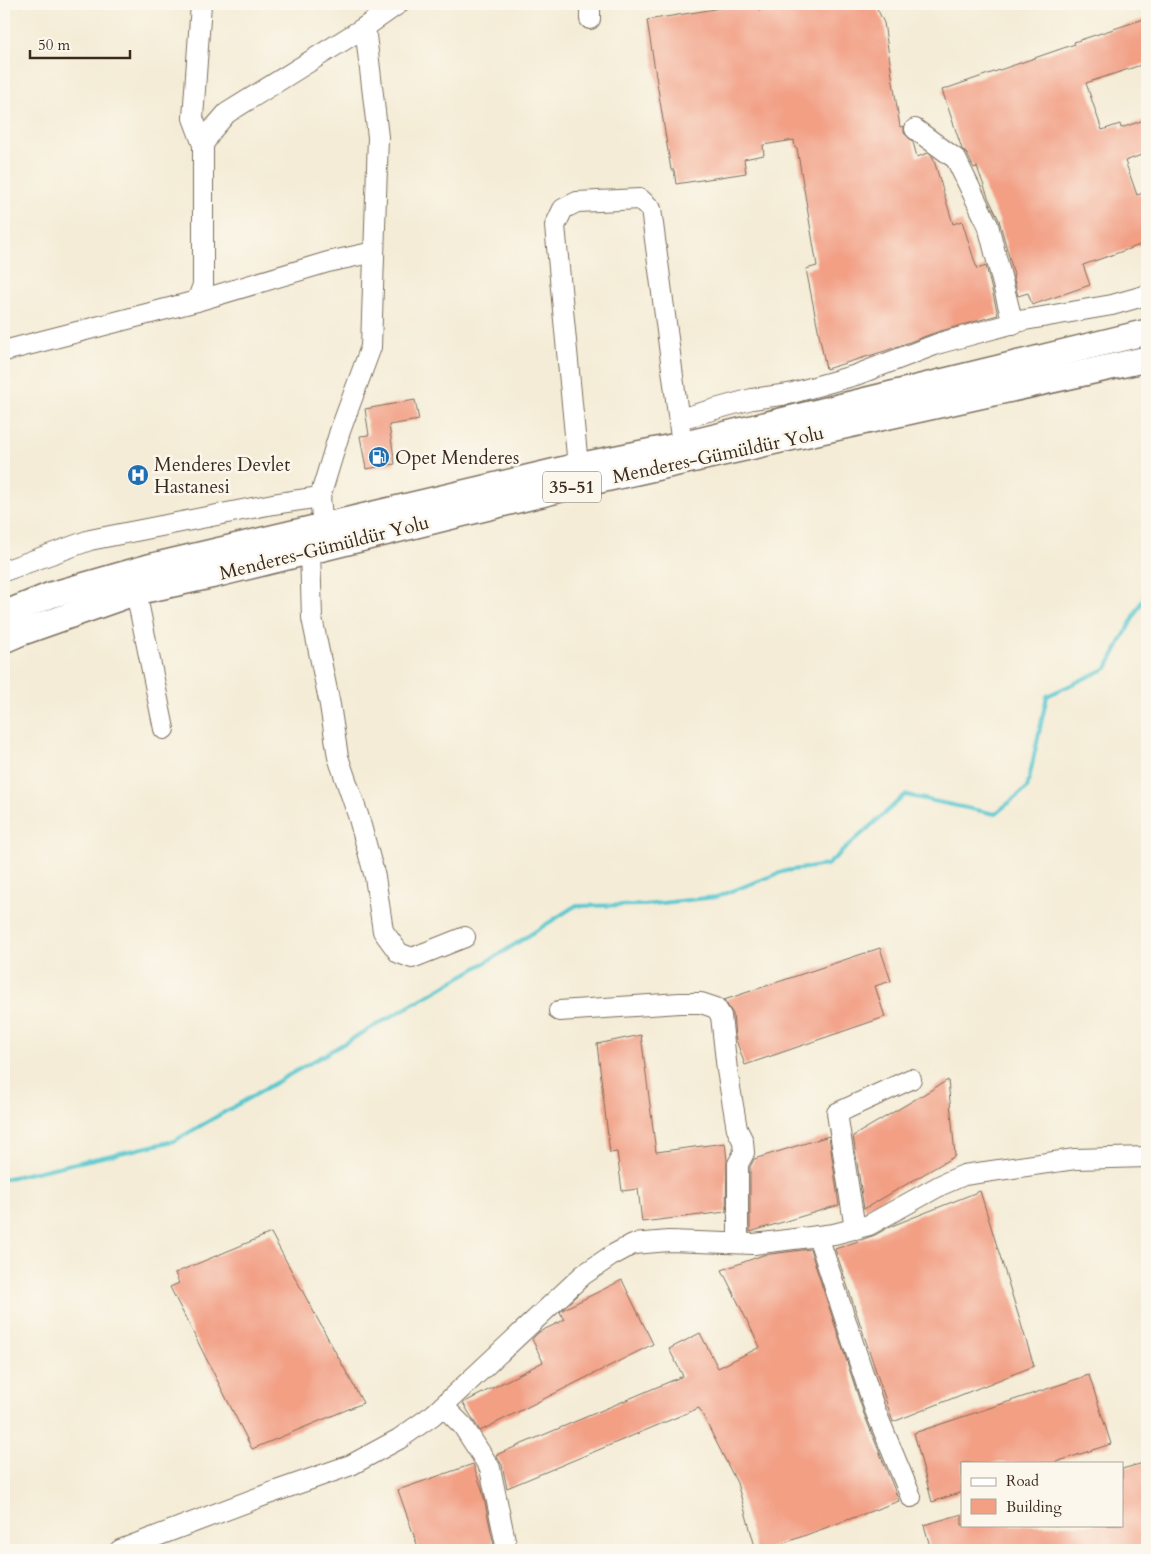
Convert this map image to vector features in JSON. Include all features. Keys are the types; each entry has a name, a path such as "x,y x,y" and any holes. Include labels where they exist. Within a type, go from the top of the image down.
{"main road":[{"name":"Menderes-Gümüldür Yolu","path":"4,614 51,595 149,567 578,466 682,445 1147,332"},
{"name":"Menderes-Gümüldür Yolu","path":"4,640 136,592 214,575 582,484 1147,359"}],"street":[{"path":"198,301 203,285 203,145 192,118 201,4"},
{"path":"203,145 213,129 227,113 365,28 398,4"},
{"path":"323,527 320,497 340,431 371,347 378,136 365,28"},
{"path":"914,129 956,159 988,225 1013,324"},
{"path":"578,466 555,226 563,209 577,202 640,199 651,209 682,445"},
{"path":"4,351 198,301 328,262 374,252"},
{"path":"679,419 752,399 789,394 856,375 940,343 1025,320 1112,305 1147,295"},
{"path":"4,571 90,540 263,506 320,497"},
{"path":"310,550 312,618 330,705 338,757 358,815 375,877 383,931 399,953 412,958 465,936"},
{"path":"136,592 164,728"},
{"path":"559,1011 680,1003 701,1004 716,1008 721,1016 727,1070 737,1129 743,1142 744,1153 738,1164 738,1243"},
{"path":"855,1229 837,1113 911,1079"},
{"path":"120,1550 268,1494 351,1466 399,1440 443,1406 583,1274 633,1244 669,1240 754,1244 834,1234 869,1225 941,1185 964,1175 1075,1159 1147,1157"},
{"path":"818,1236 875,1410 911,1497"},
{"path":"443,1406 463,1426 490,1468 507,1550"}],"building":[{"path":"746,4 758,4 759,10 794,4 875,4 884,23 900,127 904,126 904,133 913,142 917,157 928,153 933,157 953,224 962,221 977,269 986,266 998,315 937,332 885,351 826,369 806,269 817,266 797,148 795,148 794,140 763,145 764,155 744,159 746,173 676,184 674,170 671,170 647,20"},
{"path":"1147,18 1147,63 1086,83 1102,130 1120,124 1121,128 1147,119 1147,153 1125,161 1137,195 1147,192 1147,229 1142,231 1146,243 1083,265 1090,285 1032,305 1028,293 1018,296 999,220 977,167 974,168 967,154 962,149 942,90 1075,44 1074,42"},
{"path":"415,400 419,420 389,425 395,464 366,469 360,436 369,435 365,409"},
{"path":"880,948 891,981 875,986 885,1017 745,1065 735,1037 733,1014 724,1000"},
{"path":"641,1035 656,1152 725,1143 727,1160 726,1212 642,1222 638,1189 622,1191 617,1152 610,1153 597,1044"},
{"path":"948,1080 955,1156 864,1209 853,1136"},
{"path":"829,1136 839,1205 750,1232 750,1167 754,1159"},
{"path":"980,1191 1034,1366 893,1422 835,1249 875,1235 889,1227"},
{"path":"271,1233 363,1403 252,1449 170,1287 179,1283 175,1273"},
{"path":"810,1249 864,1414 899,1501 765,1550 756,1550 737,1483 699,1408 507,1488 502,1465 496,1455 683,1376 669,1349 700,1333 718,1368 760,1347 722,1270 763,1255"},
{"path":"622,1280 653,1344 480,1431 463,1403 543,1362 532,1339 539,1332 564,1320 560,1312 564,1309"},
{"path":"1089,1375 1111,1444 1056,1462 961,1462 961,1492 932,1502 914,1433"},
{"path":"1147,1462 1147,1550 931,1550 924,1525 961,1514 961,1526 1124,1526 1124,1468"},
{"path":"473,1464 482,1489 495,1550 419,1550 398,1490"}],"waterway":[{"path":"4,1179 174,1141 495,957 575,906 644,905 716,897 785,871 827,865 905,795 995,814 1027,788 1047,696 1107,668 1147,591"}],"place":[{"name":"Opet Menderes","path":"379,457"},
{"name":"Menderes Devlet Hastanesi","path":"138,475"}]}
